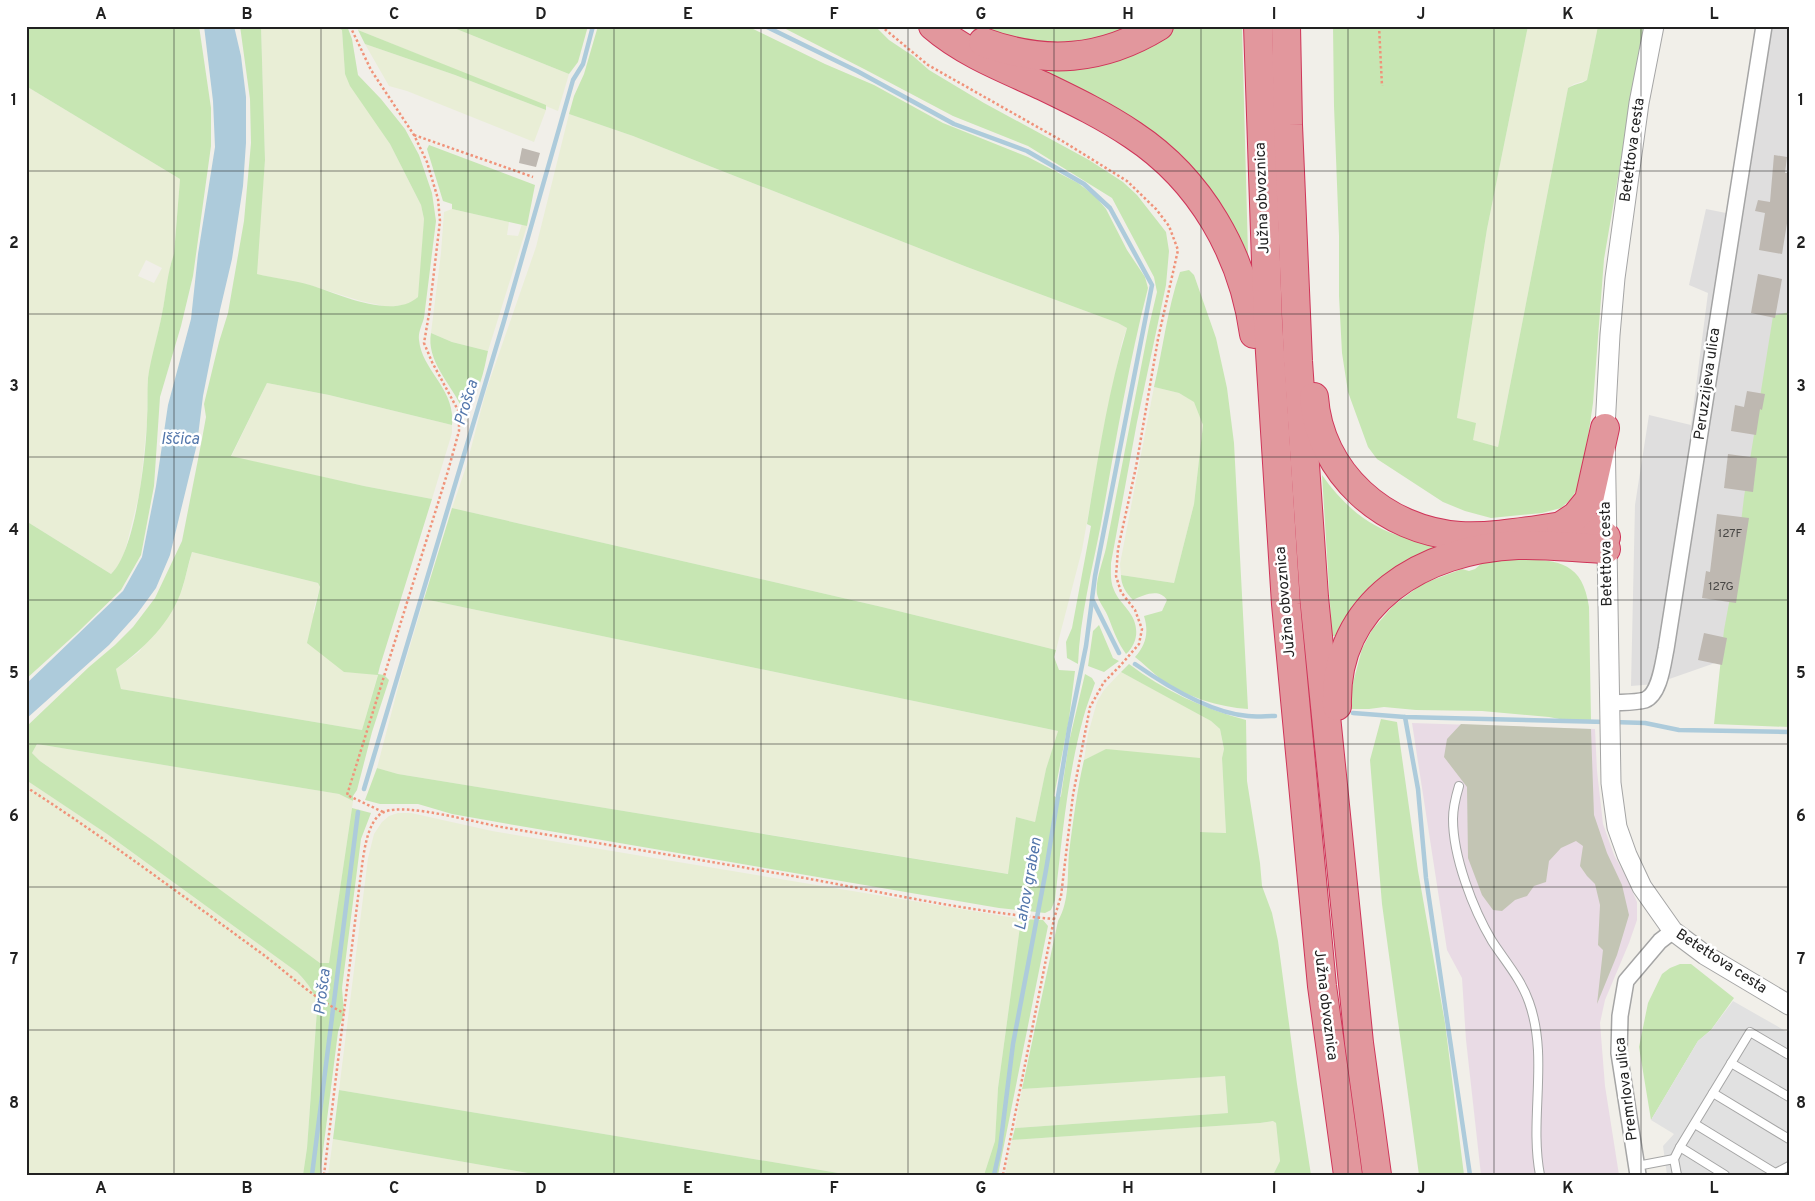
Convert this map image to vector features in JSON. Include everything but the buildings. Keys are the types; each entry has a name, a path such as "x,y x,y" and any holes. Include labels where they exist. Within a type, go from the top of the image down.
{"highway":[{"path":"933,26 942,34 984,58 1111,120 1153,149 1189,184 1215,220 1226,241 1248,297 1255,338 1260,405 1274,442"},
{"path":"953,26 977,40 1007,51 1042,57 1059,57 1090,53 1122,45 1159,26"},
{"name":"Južna obvoznica","path":"1258,26 1274,442 1286,604 1320,976 1348,1175"},
{"name":"Južna obvoznica","path":"1286,26 1294,282 1302,438 1314,597 1359,1044 1377,1175"},
{"path":"1294,282 1310,339 1314,405 1318,421 1335,463 1343,475 1362,495 1383,512 1406,524 1443,533 1460,536 1493,535 1581,524 1590,525 1598,529 1606,543 1518,545 1465,553 1440,560 1409,574 1395,583 1374,603 1353,633 1340,671 1336,698 1363,978 1359,1044"},
{"path":"1561,526 1581,512 1589,500 1605,428"}],"street":[{"name":"Betettova cesta","path":"1654,26 1640,103 1615,278 1610,335 1605,428 1611,783 1618,827 1626,855 1642,887 1673,931 1705,955 1789,1005"},
{"name":"Peruzzijeva ulica","path":"1609,708 1643,700 1652,695 1657,687 1666,649 1764,26"},
{"name":"Premrlova ulica","path":"1637,1170 1619,1053 1620,1016 1626,981 1660,941 1673,931"}],"lane":[{"path":"1459,786 1453,819 1457,850 1464,878 1491,939 1520,981 1529,1001 1535,1022 1538,1047 1536,1156 1540,1175"},
{"path":"1677,1175 1674,1159 1680,1147 1750,1032 1789,1054"},
{"path":"1731,1063 1789,1097"},
{"path":"1713,1093 1789,1139"},
{"path":"1695,1124 1773,1174 1789,1166"},
{"path":"1680,1147 1725,1175"},
{"path":"1637,1170 1674,1159"}],"path":[{"path":"350,26 372,70 414,135 427,162 438,198 440,221 424,343 459,412 459,431 448,471 347,795 383,812"},
{"path":"881,26 928,65 1064,142 1127,181 1156,209 1169,226 1178,250 1158,339 1136,467 1118,549 1116,576 1121,592 1135,610 1142,629 1139,644 1104,682 1090,707 1073,795 1061,896 1054,918 1004,1175"},
{"path":"1378,26 1382,86"},
{"path":"414,135 533,177"},
{"path":"26,787 101,836 328,1004 344,1013"},
{"path":"324,1175 360,881 369,833 375,820 383,812 399,809 419,810 482,824 944,904 1026,916 1054,918"}],"shaded area":[{"path":"261,26 334,26 342,30 345,74 390,144 421,205 424,219 420,281 418,297 410,304 388,307 309,285 256,274 265,160"},
{"path":"356,26 449,26 569,74 558,111 358,30"},
{"path":"1528,26 1598,26 1587,80 1568,88 1498,447 1473,440 1457,418 1487,229"},
{"path":"1757,26 1789,26 1789,637 1655,684 1631,686 1635,505 1649,415 1691,425 1708,293 1689,285 1706,209 1726,213"},
{"path":"365,44 455,75 546,110 534,142 407,91 389,86"},
{"path":"26,86 180,179 174,255 148,378 147,422 140,491 124,555 111,574 26,521","holes":["146,260 162,268 154,283 138,276"]},
{"path":"569,114 633,136 1127,328 1122,342 1104,427 1082,550 1056,650 882,607 452,508 466,467 486,391 536,247"},
{"path":"452,209 509,222 507,235 518,236 522,224 527,226 488,351 452,342 431,333 444,212"},
{"path":"267,383 329,395 452,425 452,433 432,499 231,457"},
{"path":"1154,387 1179,393 1195,402 1203,425 1194,504 1174,583 1121,575 1120,564"},
{"path":"192,552 318,583 320,587 313,612 344,672 378,674 362,730 121,689 116,669 139,652 182,590"},
{"path":"424,599 1058,731 1046,769 1035,822 1016,817 1009,874 398,774 377,768"},
{"path":"1121,672 1185,706 1211,721 1220,729 1224,749 1222,758 1226,833 1200,832 1107,749 1084,760 1088,734 1097,702 1104,690"},
{"path":"1412,723 1595,729 1597,771 1603,824 1614,855 1637,902 1637,920 1605,1000 1600,1023 1605,1086 1619,1175 1481,1175 1466,1040 1462,978 1447,950"},
{"path":"1461,724 1591,729 1594,815 1607,853 1622,885 1629,915 1617,955 1597,1004 1603,950 1598,945 1600,905 1595,884 1580,866 1583,846 1576,841 1561,848 1549,861 1546,882 1534,886 1527,896 1515,900 1502,911 1493,910 1482,895 1468,858 1467,787 1444,757 1447,739"},
{"path":"37,744 339,794 353,801 329,964 320,963 40,761 32,753"},
{"path":"26,780 107,834 297,972 308,984 316,997 317,1010 307,1148 303,1175 26,1175"},
{"path":"398,813 411,813 492,831 1021,919 998,1088 995,1141 984,1175 850,1175 339,1090 368,858 374,834 382,822 389,816"},
{"path":"1733,1001 1789,1033 1789,1173 1786,1175 1667,1175 1663,1146 1674,1134 1651,1120 1698,1041 1711,1030"},
{"path":"1225,1076 1228,1113 1015,1128 1022,1089"},
{"path":"1274,1121 1276,1123 1280,1161 1273,1175 1005,1175 1012,1140"},
{"path":"333,1139 539,1175 328,1175"}],"green space":[{"path":"26,26 199,26 211,108 211,146 193,276 181,326 160,397 154,486 141,555 121,590 26,679 26,521 111,574 120,562 127,545 142,478 148,378 174,254 180,179 26,86"},
{"path":"240,26 261,26 265,160 257,274 304,283 350,299 380,306 394,306 407,303 418,297 424,219 421,205 390,144 350,86 345,74 342,30 334,26 347,26 352,39 358,75 381,99 405,129 419,155 432,193 436,221 424,318 419,340 421,351 449,401 452,412 452,425 329,395 267,383 231,456 364,486 432,499 380,666 378,674 384,675 389,680 372,732 357,790 353,796 353,801 339,794 37,744 32,753 40,761 155,842 320,963 329,963 352,808 371,813 361,839 342,988 344,1013 338,1032 320,1175 303,1175 307,1148 317,1010 315,998 309,985 297,972 107,834 26,780 26,727 133,627 155,598 182,541 206,417 204,404 228,313 244,221 251,143 250,99","holes":["192,552 318,583 320,587 307,643 344,672 378,675 362,730 121,689 116,669 137,652 164,624 182,589"]},
{"path":"449,26 588,26 578,62 569,74"},
{"path":"598,26 747,26 825,64 874,85 943,123 1028,157 1078,183 1095,196 1106,209 1127,250 1145,277 1148,288 1128,376 1087,594 1078,664 1067,658 1066,642 1072,628 1091,526 1087,524 1104,425 1114,376 1127,328 633,136 569,114 574,96 584,74"},
{"path":"780,26 875,26 889,40 913,56 929,70 984,103 1089,160 1123,182 1137,195 1166,232 1169,251 1166,285 1137,422 1111,563 1111,580 1114,590 1131,614 1136,626 1136,638 1131,649 1126,654 1118,642 1098,597 1097,583 1106,548 1157,292 1154,277 1112,198 1028,146 953,116"},
{"path":"966,26 1036,26 1046,29 1055,26 1146,26 1104,44 1002,43"},
{"path":"1168,26 1242,26 1248,254 1246,258 1213,205 1013,62"},
{"path":"1333,26 1528,26 1487,229 1457,418 1476,423 1473,440 1498,447 1568,88 1587,80 1598,26 1644,26 1604,259 1593,403 1584,465 1578,488 1570,500 1561,508 1542,513 1491,518 1465,511 1443,502 1377,459 1368,447 1348,392 1342,353"},
{"path":"358,30 546,105 546,110 455,75 365,44"},
{"path":"429,145 535,185 527,226 452,209 452,204 443,201 427,149"},
{"path":"1189,270 1194,275 1216,338 1227,388 1234,443 1248,709 1214,703 1181,691 1162,680 1135,657 1142,648 1146,638 1144,616 1162,611 1167,600 1164,596 1156,593 1133,600 1124,589 1121,579 1121,575 1174,583 1194,504 1203,425 1194,402 1179,393 1154,387 1168,315 1180,272"},
{"path":"1789,312 1789,727 1714,724 1724,630 1736,565 1744,497 1773,316"},
{"path":"431,333 452,342 488,351 477,390 473,397 461,406 435,362 430,343"},
{"path":"1322,475 1338,496 1357,514 1379,528 1409,538 1446,544 1394,570 1371,586 1351,608 1338,636 1332,636"},
{"path":"452,508 882,607 1056,650 1054,657 1059,670 1075,671 1069,719 1054,796 1059,799 1069,742 1085,674 1092,678 1095,683 1077,741 1066,809 1055,900 1051,910 1045,913 999,908 452,814 418,804 380,804 365,800 377,768 398,774 1008,874 1016,817 1035,822 1046,769 1058,731 424,599"},
{"path":"1507,558 1550,561 1562,564 1571,569 1579,578 1585,590 1589,607 1591,720 1570,721 1549,717 1482,711 1416,710 1384,707 1346,709 1362,649 1372,630 1393,606 1422,584 1462,569 1469,571 1482,563"},
{"path":"1099,625 1113,658 1119,661 1104,672 1088,666 1093,631"},
{"path":"1129,664 1184,698 1230,716 1246,720 1247,781 1262,886 1272,913 1278,941 1311,1175 1273,1175 1280,1161 1276,1123 1273,1121 1012,1140 1015,1128 1228,1113 1225,1076 1022,1089 1058,921 1066,896 1069,853 1084,760 1106,749 1200,758 1200,832 1226,833 1222,758 1224,749 1220,729 1211,721 1121,672"},
{"path":"1381,719 1397,722 1418,871 1445,1023 1464,1175 1419,1175 1382,904 1372,785 1370,760"},
{"path":"1021,919 1043,920 1048,926 998,1175 984,1175 995,1141 998,1088"},
{"path":"1680,964 1691,964 1734,998 1711,1030 1698,1041 1651,1120 1639,1047 1648,1003 1662,974"},
{"path":"339,1090 850,1175 539,1175 333,1139"}],"water":[{"name":"Iščica","path":"204,26 234,26 241,56 246,97 246,143 243,186 232,259 203,396 197,444 170,555 156,588 137,614 109,645 26,719 26,684 123,591 142,557 156,486 168,405 191,319 198,254 215,147 213,101"}],"waterway":[{"name":"Prošca","path":"364,789 504,321 573,80 583,64 593,26"},
{"path":"765,26 857,71 954,124 1027,151 1084,184 1110,208 1152,285 1092,599 1119,653"},
{"name":"Lahov graben","path":"994,1175 1000,1148 1013,1044 1046,870 1069,729 1086,646 1092,600"},
{"path":"1135,664 1188,697 1219,710 1248,716 1275,716"},
{"path":"1353,713 1405,717 1606,722"},
{"path":"1405,717 1418,789 1426,878 1470,1175"},
{"path":"1613,722 1645,723 1679,730 1789,732"},
{"name":"Prošca","path":"312,1175 358,812"}]}
